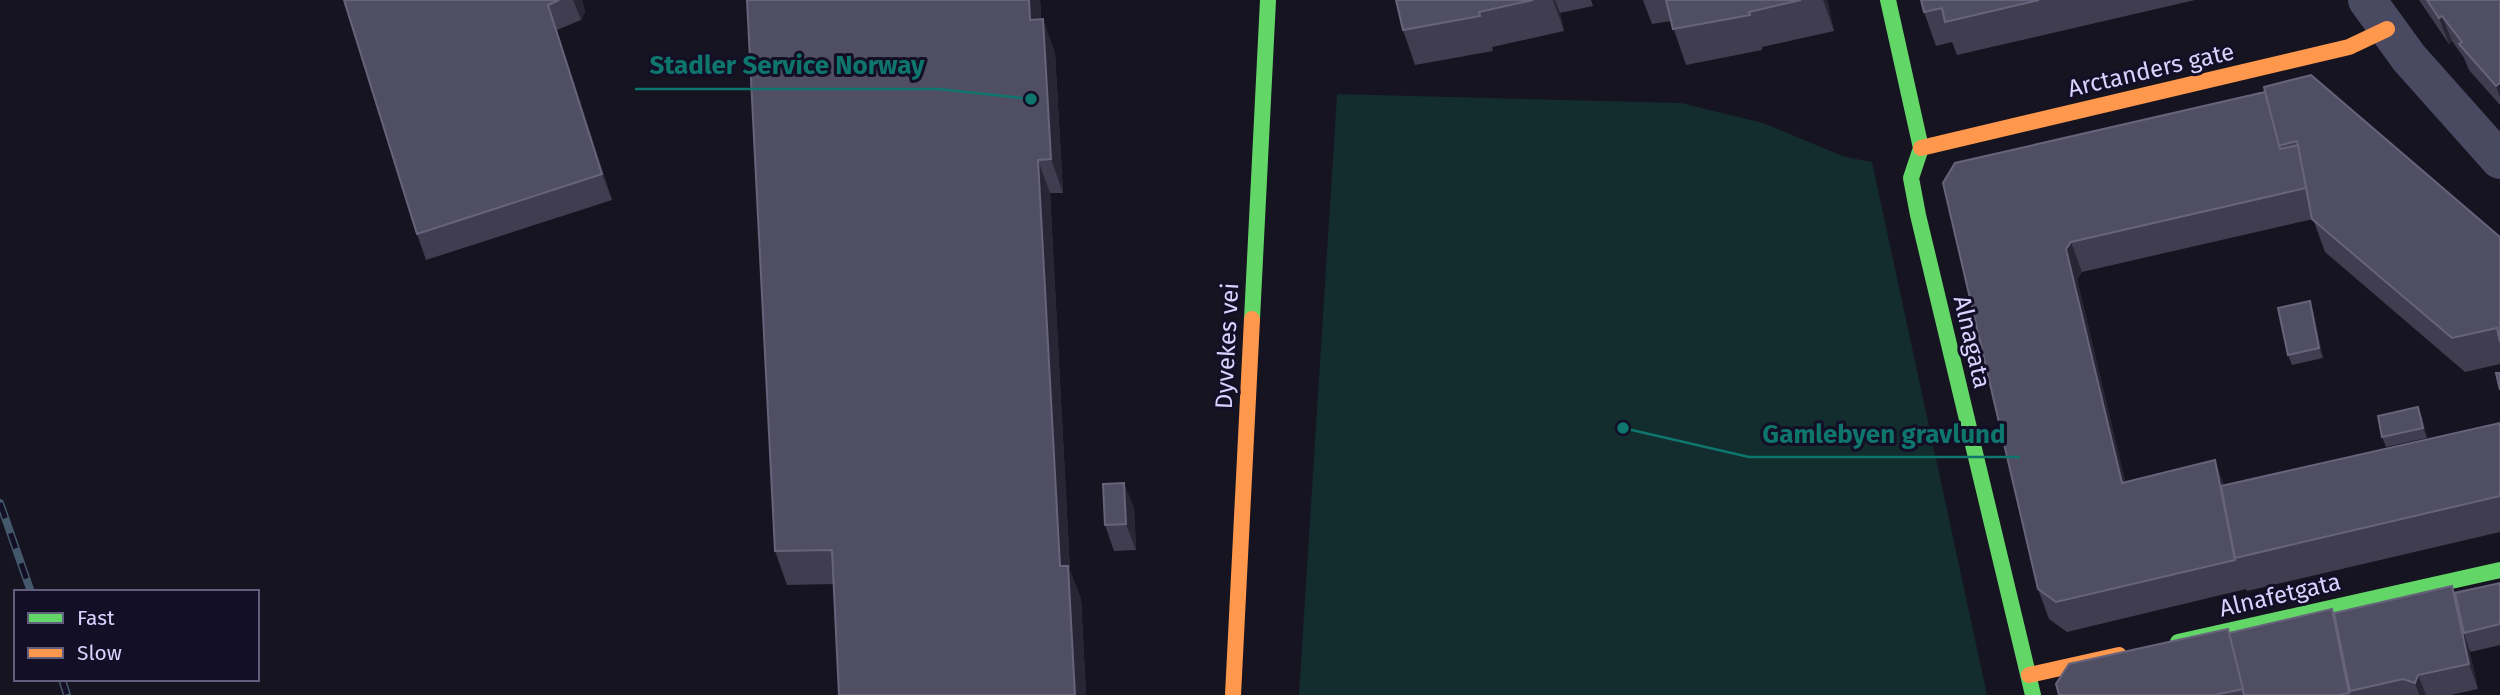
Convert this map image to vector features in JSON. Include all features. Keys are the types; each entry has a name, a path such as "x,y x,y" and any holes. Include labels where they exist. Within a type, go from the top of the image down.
{"street":[{"name":"Dyvekes vei","path":"1233,695 1268,0"},
{"path":"1888,0 1922,148"},
{"path":"2377,14 2409,58 2500,160"},
{"name":"Arctanders gate","path":"1922,148 2349,47 2377,14"},
{"name":"Alnagata","path":"1922,148 1911,178 1918,215 2033,695"},
{"name":"Alnafetgata","path":"2163,645 2500,570"},
{"path":"2029,675 2136,651"}],"green space":[{"path":"1337,94 1681,103 1763,123 1845,157 1872,162 1987,695 1299,695"}],"building":[{"path":"344,0 559,0 548,5 602,174 417,234"},
{"path":"747,0 1029,0 1030,20 1043,19 1051,159 1038,160 1060,566 1068,566 1075,695 839,695 832,550 775,551"},
{"path":"1396,0 1533,0 1479,12 1480,16 1403,30"},
{"path":"1666,0 1801,0 1749,12 1750,15 1673,29"},
{"path":"1921,0 2039,0 1945,22 1942,8 1924,12"},
{"path":"2427,0 2500,0 2500,83 2496,86 2459,44 2462,42 2442,16 2439,18"},
{"path":"2311,75 2500,237 2500,342 2497,328 2452,338 2312,219 2297,141 2278,146 2264,87"},
{"path":"2265,92 2280,149 2298,145 2306,188 2071,242 2066,249 2122,483 2215,460 2235,560 2056,602 2038,589 1943,183 1955,163"},
{"path":"2310,301 2319,348 2288,355 2278,308"},
{"path":"2496,373 2500,373 2500,390"},
{"path":"2418,407 2423,428 2382,437 2378,416"},
{"path":"2500,423 2500,496 2235,558 2221,486"},
{"path":"1124,483 1126,524 1105,525 1103,484"},
{"path":"2500,583 2500,624 2464,633 2455,593"},
{"path":"2452,586 2469,664 2418,675 2415,683 2403,679 2350,691 2334,613"},
{"path":"2332,609 2349,693 2244,695 2229,633"},
{"path":"2228,629 2243,689 2214,695 2059,695 2056,684 2069,664"}],"railway":[{"path":"0,503 30,590"},
{"path":"63,681 67,695"}],"traffic: fast":[{"path":"1252,319 1268,0"},
{"path":"1888,0 1921,148 1911,178 1918,215 2033,695"},
{"path":"2178,642 2500,570"}],"traffic: slow":[{"path":"1921,148 2349,47 2387,29"},
{"path":"1233,695 1252,319"},
{"path":"2029,675 2119,655"}],"place":[{"name":"Stadler Service Norway","path":"1031,99"},
{"name":"Gamlebyen gravlund","path":"1623,428"}]}
